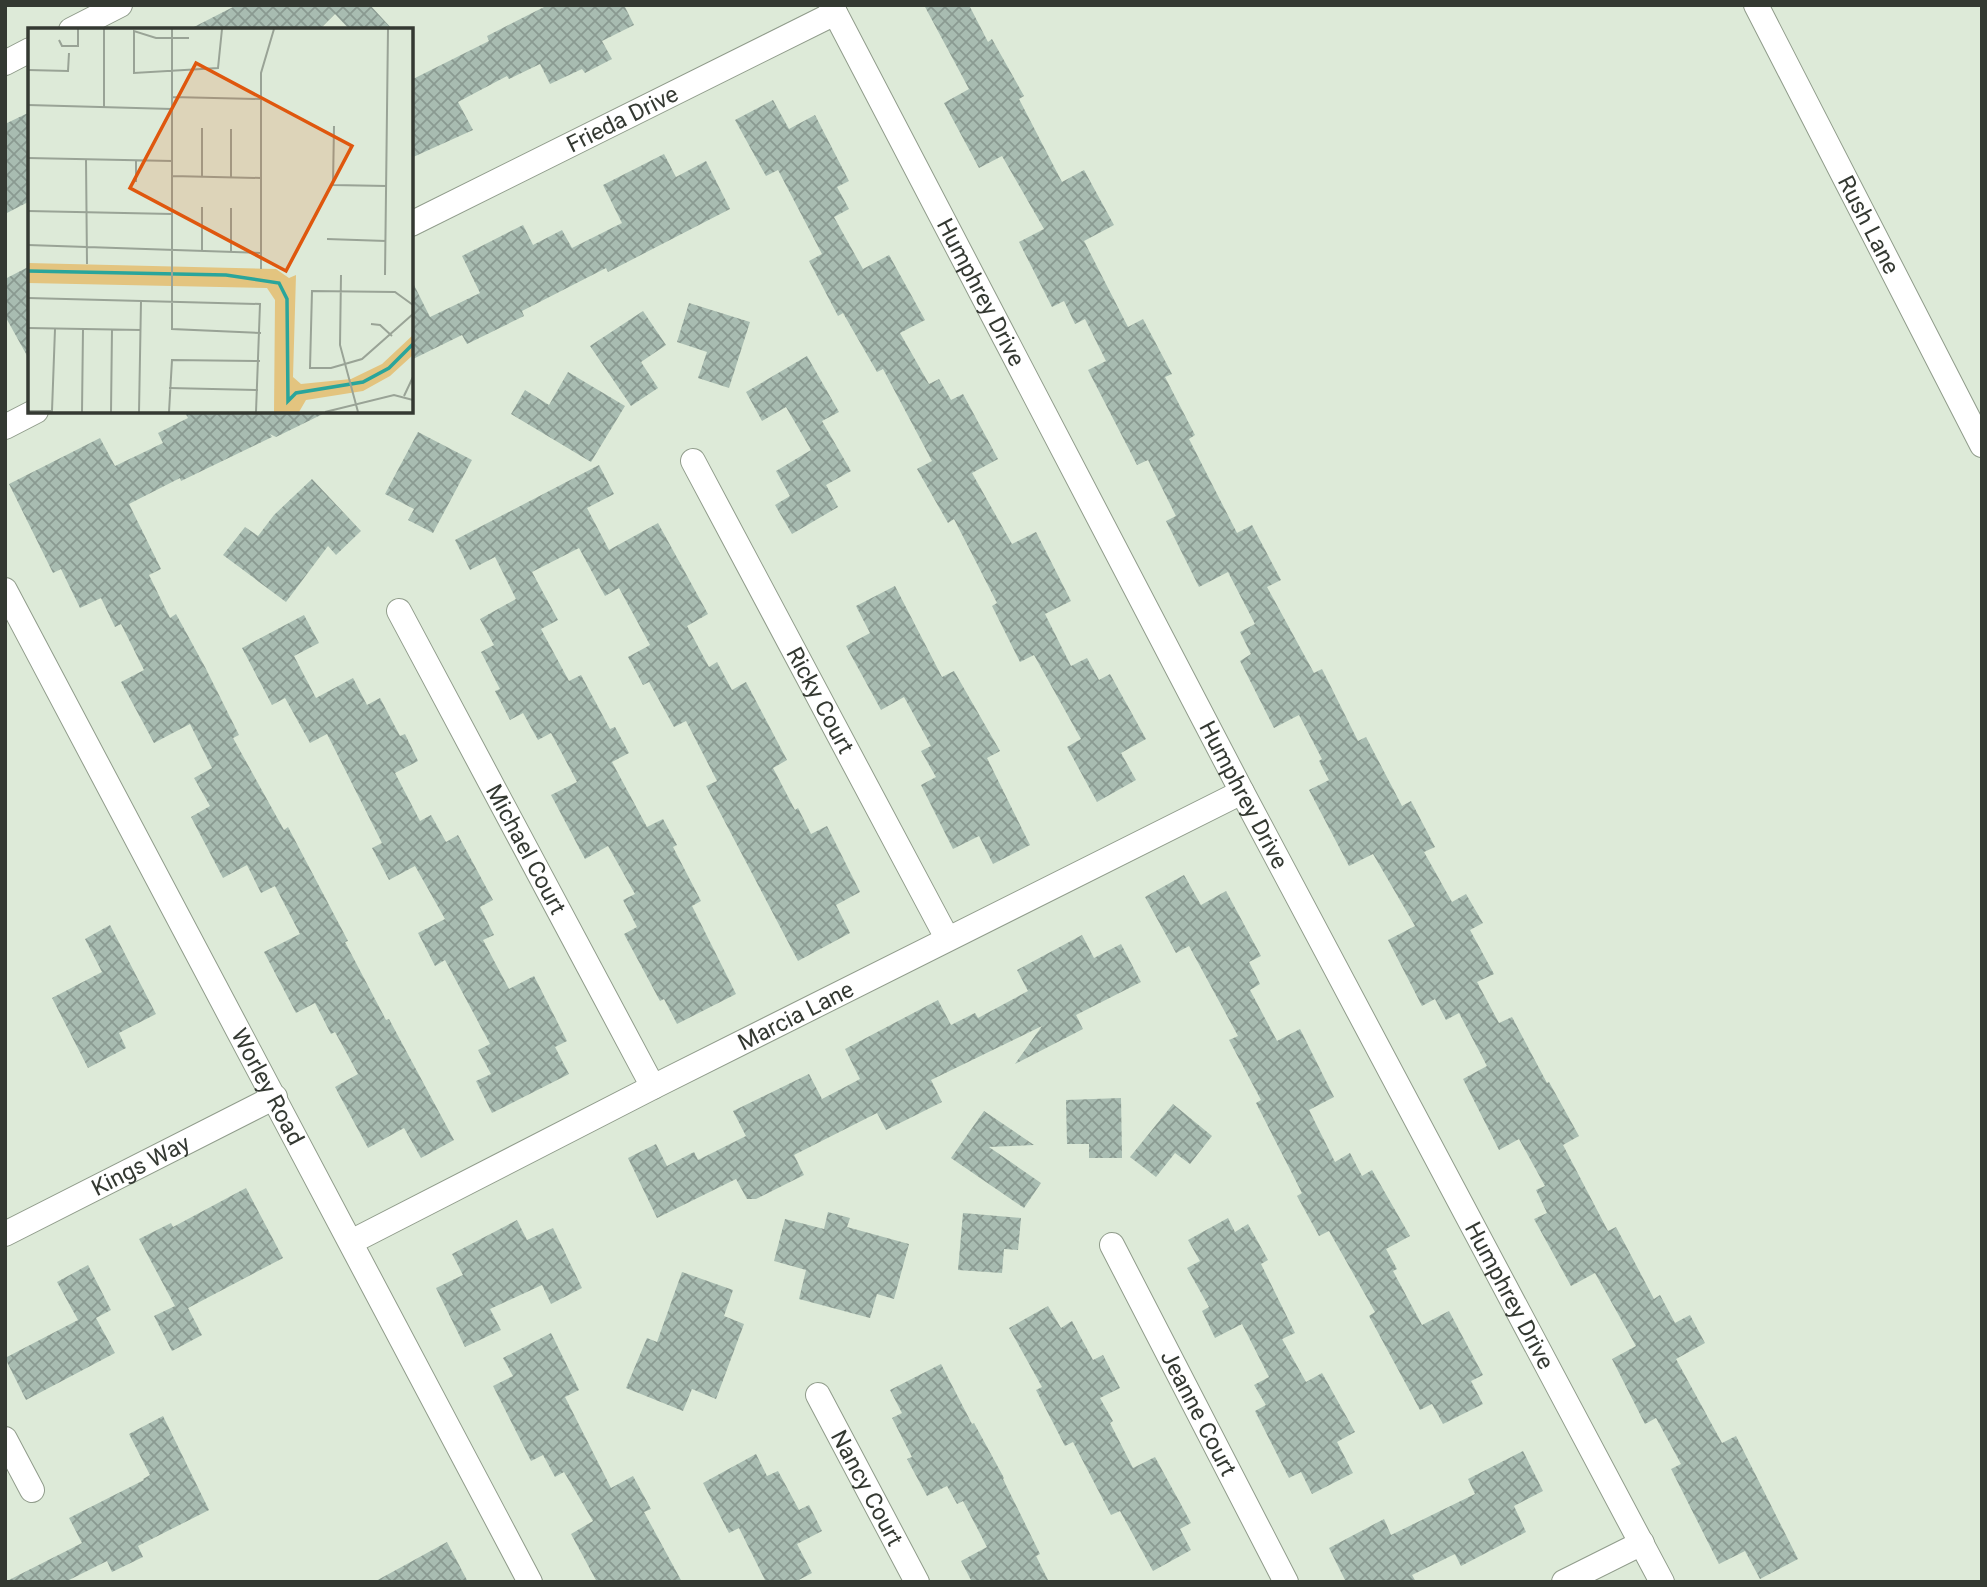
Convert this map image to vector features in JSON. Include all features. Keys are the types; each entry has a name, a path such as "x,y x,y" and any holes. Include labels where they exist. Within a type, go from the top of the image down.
{"street":[{"path":"75,28 120,5"},
{"name":"Rush Lane","path":"1756,5 1982,445"},
{"name":"Frieda Drive","path":"413,224 833,9"},
{"name":"Humphrey Drive","path":"833,9 1242,792 1662,1582"},
{"path":"5,63 28,51"},
{"path":"5,427 32,413"},
{"name":"Ricky Court","path":"693,461 947,938"},
{"name":"Worley Road","path":"5,590 530,1582"},
{"name":"Michael Court","path":"399,611 653,1087"},
{"name":"Marcia Lane","path":"351,1242 947,938 1242,792"},
{"name":"Kings Way","path":"5,1234 275,1097"},
{"name":"Jeanne Court","path":"1112,1245 1286,1582"},
{"name":"Nancy Court","path":"818,1395 917,1582"},
{"path":"5,1439 32,1490"},
{"path":"1564,1582 1642,1543"}],"building":[{"path":"237,5 370,5 391,28 348,28 335,14 321,28 192,28"},
{"path":"548,5 624,5 634,25 602,41 612,59 585,73 582,69 550,84 540,64 509,79 507,76 458,102 473,130 413,157 413,79 489,41 487,36"},
{"path":"924,5 969,5 988,42 992,39 1024,96 1019,99 1062,182 1084,170 1114,225 1084,241 1128,327 1143,319 1172,374 1165,377 1195,435 1189,439 1237,533 1252,525 1281,580 1267,587 1314,673 1322,669 1358,741 1366,737 1402,806 1411,801 1435,847 1424,852 1452,902 1466,894 1483,923 1470,930 1494,974 1477,982 1499,1023 1512,1017 1579,1136 1563,1145 1608,1231 1616,1227 1654,1299 1660,1295 1675,1323 1690,1315 1705,1343 1676,1359 1722,1443 1736,1436 1798,1559 1760,1579 1745,1551 1719,1564 1671,1469 1681,1464 1656,1418 1645,1424 1612,1359 1636,1346 1595,1273 1571,1286 1534,1219 1547,1213 1536,1190 1545,1186 1519,1139 1499,1150 1463,1079 1487,1066 1459,1013 1446,1020 1435,999 1422,1006 1388,940 1415,926 1373,854 1349,866 1309,790 1329,780 1319,761 1322,759 1299,715 1274,728 1240,661 1251,654 1240,632 1255,624 1228,572 1199,587 1166,521 1176,516 1148,460 1137,465 1088,370 1106,361 1085,319 1075,324 1064,301 1052,307 1019,242 1044,229 1002,156 979,168 944,103 969,89"},
{"path":"773,100 789,129 815,115 849,181 837,187 849,209 834,217 863,269 889,255 925,320 900,333 929,384 939,379 951,400 963,394 998,459 972,473 1012,544 1036,532 1071,601 1045,614 1071,666 1087,658 1099,680 1110,674 1146,739 1121,753 1136,780 1097,802 1067,747 1081,739 1034,655 1020,662 992,606 997,603 954,519 948,523 917,469 932,461 883,369 877,372 843,313 838,316 809,261 822,254 778,170 766,176 735,120"},
{"path":"28,113 28,202 5,214 5,124"},
{"path":"664,154 676,177 706,161 730,209 608,272 606,268 522,311 524,316 467,344 462,335 413,359 413,283 430,317 480,293 462,256 523,225 533,245 562,230 572,248 622,223 603,185"},
{"path":"28,267 28,357 5,316 5,279"},
{"path":"689,303 750,322 729,388 698,378 707,352 677,342"},
{"path":"643,311 666,345 641,362 658,388 631,406 590,346"},
{"path":"807,356 839,412 822,421 851,471 826,485 838,507 792,534 775,505 790,496 776,471 811,450 786,407 762,421 746,392"},
{"path":"568,372 625,406 591,462 511,414 525,390 549,405"},
{"path":"185,413 325,413 276,437 270,434 272,437 129,504 161,569 149,575 170,618 176,614 205,667 239,735 233,738 284,830 288,827 386,1020 389,1019 454,1140 421,1158 404,1128 368,1148 335,1087 358,1074 335,1032 331,1034 315,1003 296,1013 264,952 300,934 275,886 261,893 247,865 223,878 191,817 210,806 194,778 212,768 190,724 154,743 121,682 144,670 121,624 115,627 101,598 80,608 61,569 53,573 9,484 100,438 115,466 163,443 158,433 188,418"},
{"path":"418,432 472,460 433,533 408,520 414,509 385,494"},
{"path":"599,465 614,494 587,508 609,550 658,523 708,614 687,626 709,667 717,662 732,690 746,682 787,760 773,768 795,810 798,808 811,834 827,826 860,892 836,905 850,933 798,961 706,786 717,781 686,721 674,727 649,682 643,685 628,657 650,645 619,588 605,596 579,548 532,572 558,620 541,629 569,681 581,675 610,729 615,727 629,753 612,762 647,827 663,819 677,845 673,847 701,901 692,906 736,994 677,1024 664,999 660,1001 624,934 637,927 623,900 635,894 608,846 585,859 551,795 577,782 551,733 538,740 523,713 510,720 495,691 500,689 481,652 494,645 480,619 516,599 495,557 470,570 455,540"},
{"path":"312,479 361,531 336,555 328,546 286,602 223,555 245,527 258,536 274,515"},
{"path":"895,586 942,677 954,671 1000,751 987,758 1030,845 993,864 979,836 953,849 921,785 936,777 921,751 931,746 904,697 881,710 846,646 870,633 856,606"},
{"path":"304,615 319,643 294,656 316,698 353,678 367,705 380,698 400,736 405,734 418,761 395,773 420,821 431,815 446,842 458,835 493,900 480,907 494,935 483,940 509,989 534,976 567,1041 555,1047 569,1074 492,1113 476,1081 491,1074 478,1050 490,1044 445,960 435,966 418,933 445,919 415,866 389,880 372,848 382,843 327,734 310,743 285,698 272,705 242,648"},
{"path":"1184,875 1201,905 1226,891 1261,956 1249,962 1260,984 1250,990 1277,1041 1300,1029 1334,1097 1309,1110 1335,1162 1350,1153 1362,1176 1372,1170 1410,1236 1386,1249 1397,1269 1393,1271 1422,1325 1449,1311 1483,1375 1471,1381 1483,1404 1443,1424 1432,1404 1420,1410 1369,1316 1375,1312 1329,1231 1319,1236 1297,1196 1302,1193 1256,1103 1261,1100 1229,1040 1238,1036 1189,946 1176,953 1145,897"},
{"path":"110,925 156,1014 119,1033 126,1048 88,1068 52,998 102,972 85,939"},
{"path":"1082,935 1094,958 1121,944 1141,982 1076,1015 1083,1029 1015,1064 1042,1026 931,1080 942,1102 886,1130 877,1113 794,1155 804,1175 756,1199 747,1199 736,1179 657,1218 628,1158 656,1144 667,1166 694,1152 698,1160 746,1136 733,1111 809,1074 822,1099 860,1079 845,1049 938,1000 951,1025 975,1013 978,1018 1028,991 1017,970"},
{"path":"1121,1098 1122,1158 1089,1158 1089,1144 1067,1144 1066,1100"},
{"path":"1173,1104 1212,1136 1190,1164 1175,1153 1156,1177 1130,1157"},
{"path":"984,1111 1034,1145 989,1147 1041,1183 1024,1208 951,1158"},
{"path":"246,1188 283,1258 188,1308 202,1335 172,1351 154,1316 175,1306 139,1239 171,1223 173,1227"},
{"path":"828,1212 850,1218 847,1227 909,1244 894,1299 877,1294 870,1318 799,1299 806,1270 774,1261 785,1219 824,1229"},
{"path":"963,1213 1021,1218 1018,1250 1004,1249 1002,1273 958,1270"},
{"path":"1228,1218 1235,1232 1248,1224 1268,1260 1261,1264 1295,1333 1282,1339 1306,1382 1322,1373 1355,1432 1337,1442 1353,1473 1312,1494 1301,1472 1289,1478 1255,1411 1266,1405 1254,1385 1269,1377 1242,1324 1215,1338 1202,1311 1209,1307 1187,1268 1200,1261 1188,1240"},
{"path":"517,1220 527,1240 553,1228 582,1288 551,1304 542,1285 490,1309 501,1330 465,1347 436,1288 463,1275 452,1254"},
{"path":"88,1265 111,1310 96,1318 115,1353 26,1400 5,1358 78,1320 57,1282"},
{"path":"682,1272 733,1290 724,1316 744,1324 716,1399 692,1389 683,1411 626,1388 647,1338 657,1342"},
{"path":"1048,1306 1061,1328 1072,1321 1093,1360 1103,1355 1120,1388 1100,1398 1133,1468 1155,1457 1191,1523 1180,1529 1191,1550 1153,1571 1120,1511 1111,1515 1073,1442 1065,1446 1036,1390 1042,1387 1009,1328"},
{"path":"551,1333 579,1390 565,1397 611,1488 633,1476 651,1509 644,1512 682,1582 597,1582 571,1534 593,1521 564,1472 555,1477 543,1455 531,1461 493,1386 513,1376 503,1358"},
{"path":"941,1364 1004,1478 1040,1554 1036,1556 1049,1582 972,1582 961,1561 987,1547 963,1501 957,1504 947,1486 927,1496 907,1459 912,1457 892,1418 902,1413 890,1390"},
{"path":"163,1416 209,1510 138,1546 143,1557 112,1572 107,1561 65,1582 5,1582 82,1543 69,1518 150,1475 129,1434"},
{"path":"1523,1451 1543,1491 1514,1506 1526,1532 1461,1566 1455,1554 1412,1575 1416,1582 1346,1582 1329,1548 1384,1519 1391,1535 1475,1494 1468,1479"},
{"path":"756,1454 767,1476 778,1471 799,1510 809,1505 822,1531 797,1544 812,1573 795,1582 766,1582 739,1528 729,1533 703,1483"},
{"path":"447,1542 468,1582 374,1582"}]}
